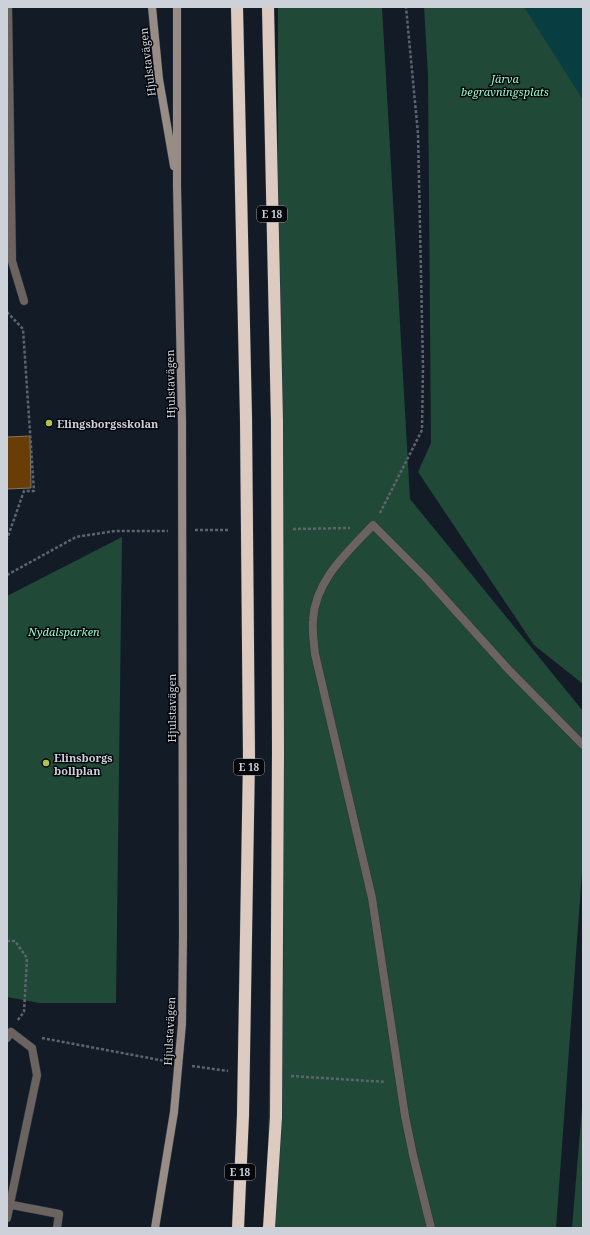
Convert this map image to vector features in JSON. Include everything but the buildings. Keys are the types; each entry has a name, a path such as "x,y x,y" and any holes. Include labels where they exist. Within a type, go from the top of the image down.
{"highway":[{"name":"E 18","path":"237,7 246,418 250,758 243,1115 238,1228"},
{"name":"E 18","path":"268,7 277,421 278,768 276,1117 269,1228"}],"main road":[{"name":"Hjulstavägen","path":"152,7 158,79 177,186"},
{"name":"Hjulstavägen","path":"155,1228 174,1112 182,1024 182,422 177,186 177,7"}],"street":[{"path":"8,7 12,260 24,301"},
{"path":"431,1228 413,1155 400,1084 372,898 315,654 313,619 319,591 340,561 373,525 426,577 509,670 583,745"},
{"path":"7,1218 8,1204 37,1075 32,1048 9,1035"},
{"path":"8,1204 59,1214 57,1228"}],"path":[{"path":"373,525 422,430 423,367 418,134 406,7"},
{"path":"7,312 23,330 34,491 24,491 7,539"},
{"path":"7,575 76,537 114,531"},
{"path":"7,941 15,942 27,958 24,1012 9,1035"},
{"path":"41,1038 172,1062"},
{"path":"187,1065 234,1071"},
{"path":"289,1076 400,1084"}],"green space":[{"path":"278,7 382,7 410,499 583,711 583,858 556,1228 267,1228 277,534"},
{"name":"Järva begravningsplats","path":"424,7 583,7 583,684 534,645 418,472 431,443 428,75"},
{"name":"Nydalsparken","path":"122,537 116,1003 39,1003 7,997 7,596"},
{"path":"583,1096 583,1228 572,1228"}],"shaded area":[{"path":"524,7 583,7 583,100"}],"place":[{"name":"Elingsborgsskolan","path":"49,423"},
{"name":"Elinsborgs bollplan","path":"46,763"}]}
